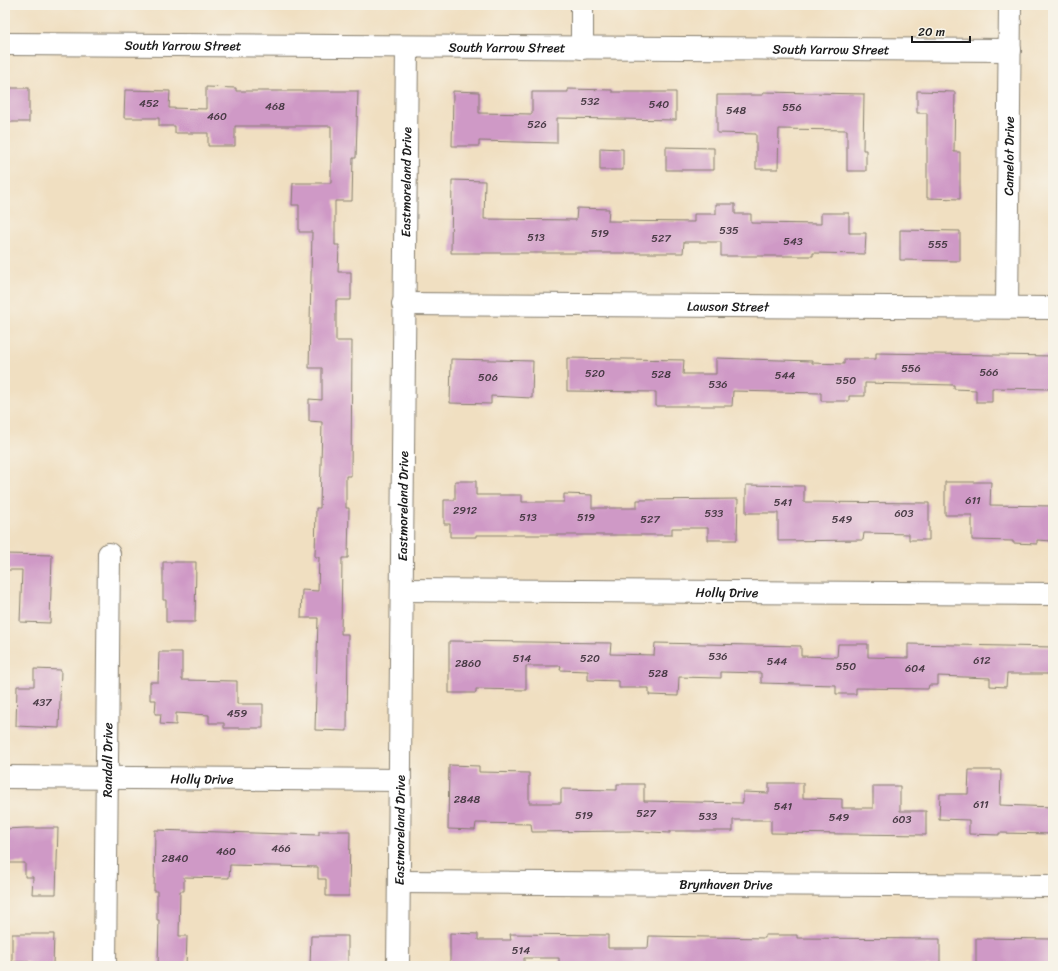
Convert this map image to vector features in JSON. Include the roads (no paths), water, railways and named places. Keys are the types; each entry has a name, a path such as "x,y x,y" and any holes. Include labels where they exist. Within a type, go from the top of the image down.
{"street":[{"path":"582,5 582,48"},
{"name":"Camelot Drive","path":"1007,307 1010,5"},
{"name":"South Yarrow Street","path":"5,44 1010,50"},
{"name":"Eastmoreland Drive","path":"398,966 403,304 407,47"},
{"name":"Lawson Street","path":"403,304 1053,308"},
{"name":"Randall Drive","path":"105,966 108,554"},
{"name":"Holly Drive","path":"402,590 1053,594"},
{"name":"Holly Drive","path":"5,777 400,780"},
{"name":"Brynhaven Drive","path":"399,882 1053,886"}]}
